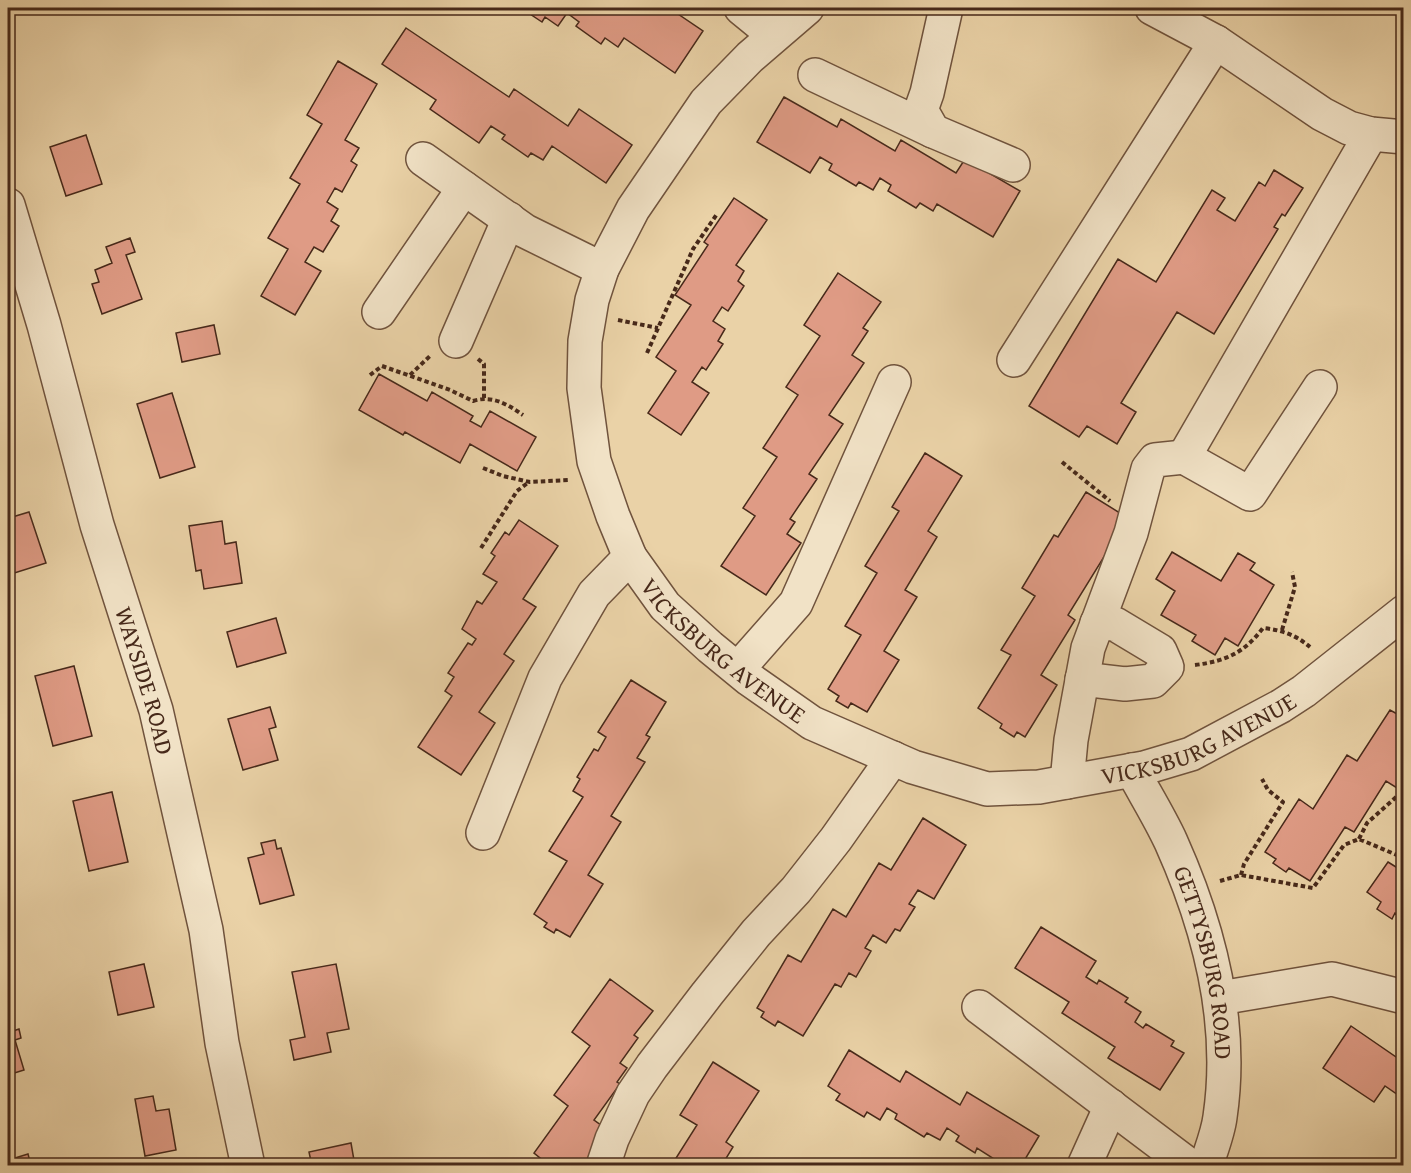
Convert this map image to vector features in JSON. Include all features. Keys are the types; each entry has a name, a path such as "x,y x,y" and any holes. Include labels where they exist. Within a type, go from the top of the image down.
{"street":[{"path":"741,8 774,35"},
{"name":"VICKSBURG AVENUE","path":"807,8 750,57 706,102 633,208 602,269 592,300 585,340 584,388 594,461 630,557 665,606 738,669 812,723 940,776 987,789 1039,787 1132,770 1191,754 1281,706 1304,691 1404,612"},
{"path":"933,131 921,110 946,8"},
{"path":"1152,8 1216,42 1322,114 1349,128 1371,134 1404,137"},
{"path":"1014,360 1216,42"},
{"path":"815,75 933,131 1013,165"},
{"path":"1184,457 1371,134"},
{"path":"423,159 525,231 602,269"},
{"path":"379,312 464,188"},
{"name":"WAYSIDE ROAD","path":"8,205 44,325 97,525 156,710 206,930 222,1043 248,1166"},
{"path":"456,341 509,219"},
{"path":"738,669 796,603 894,382"},
{"path":"1067,782 1071,740 1088,648 1135,519 1148,469 1155,460 1184,457 1250,494 1320,387"},
{"path":"483,833 545,678 594,594 630,557"},
{"path":"1082,679 1125,684 1153,681 1167,667 1160,651 1115,624 1097,623"},
{"path":"603,1166 612,1139 633,1094 652,1066 756,933 796,890 836,839 893,758"},
{"name":"GETTYSBURG ROAD","path":"1132,770 1171,841 1201,916 1220,998 1224,1067 1220,1120 1206,1166"},
{"path":"1220,998 1332,979 1404,997"},
{"path":"979,1007 1190,1166"},
{"path":"1084,1166 1111,1106"}],"path":[{"path":"647,353 693,249 717,214"},
{"path":"617,320 658,328"},
{"path":"370,375 382,366 450,390 473,401 484,398 504,402 523,415"},
{"path":"1062,462 1135,519"},
{"path":"483,468 503,476 530,482 600,478"},
{"path":"481,548 517,491 530,482"},
{"path":"1282,630 1295,586 1292,572"},
{"path":"1167,667 1210,663 1231,657 1253,642 1263,628 1282,630 1302,640 1317,653"},
{"path":"1241,874 1244,864 1283,802 1268,790 1262,779"},
{"path":"1192,895 1215,883 1241,874 1313,888 1344,845 1359,839 1367,823 1404,790"},
{"path":"1359,839 1404,858"}],"building":[{"path":"521,8 669,8 703,31 675,73 624,38 618,47 605,38 601,44 576,26 579,22 567,13 558,26 545,17 542,22"},
{"path":"406,28 509,97 514,89 568,126 579,109 632,145 606,183 552,146 543,160 531,153 528,157 502,139 505,135 491,126 479,143 430,109 436,100 382,64"},
{"path":"338,61 377,84 345,140 359,148 351,161 357,165 342,192 335,188 327,202 338,209 331,221 339,226 323,252 314,247 305,262 321,271 295,315 261,296 288,249 268,238 300,184 290,178 322,124 307,115"},
{"path":"784,97 837,127 841,119 895,151 901,140 956,173 965,159 1020,191 993,237 937,204 933,211 920,203 916,208 888,191 891,185 880,178 873,190 859,182 856,186 829,170 832,164 820,157 810,173 757,142"},
{"path":"86,135 102,184 66,196 50,147"},
{"path":"1274,170 1303,188 1285,216 1282,214 1274,227 1278,229 1214,334 1177,312 1121,403 1136,412 1117,444 1087,426 1079,437 1029,406 1118,259 1156,282 1212,190 1225,198 1217,210 1235,221 1259,182 1265,186"},
{"path":"734,198 767,220 736,265 744,271 738,281 744,286 728,311 722,307 713,321 725,329 718,341 723,344 706,370 702,367 692,382 709,393 681,435 648,413 676,371 656,357 691,305 675,295 708,245 704,242"},
{"path":"130,238 135,252 126,255 142,299 102,314 92,284 99,282 95,270 112,263 106,247"},
{"path":"838,273 881,302 863,328 868,331 852,355 864,363 829,415 843,424 809,474 817,479 790,519 795,522 787,534 801,543 766,595 721,566 755,516 743,508 777,457 763,448 798,395 786,387 820,336 804,325"},
{"path":"214,325 220,354 182,362 176,333"},
{"path":"379,374 427,401 432,392 473,416 470,421 481,427 490,411 536,437 517,471 470,444 460,463 405,432 403,435 359,410"},
{"path":"172,393 195,467 160,478 137,404"},
{"path":"925,453 962,476 928,531 937,537 905,590 917,597 884,651 899,660 867,712 851,703 848,708 836,701 839,696 828,689 861,635 845,626 877,573 865,566 899,511 892,507"},
{"path":"1086,492 1128,518 1068,615 1075,620 1041,675 1057,685 1025,737 1017,732 1014,737 1000,728 1002,724 978,708 1011,655 1001,650 1035,596 1022,588 1054,535 1058,537"},
{"path":"29,512 46,563 8,575 8,514 9,518"},
{"path":"519,520 558,546 523,599 536,607 504,654 514,661 479,712 495,723 461,775 418,747 452,696 445,691 454,677 448,673 468,643 472,645 476,639 462,629 477,601 482,604 497,582 483,574 495,556 491,553 505,532 509,535"},
{"path":"222,521 225,544 236,542 242,583 204,589 201,570 196,571 189,526"},
{"path":"1172,552 1221,581 1238,553 1255,563 1250,570 1274,585 1238,646 1225,638 1215,655 1192,641 1196,635 1161,615 1175,591 1156,579"},
{"path":"276,618 286,653 237,667 227,632"},
{"path":"74,666 92,736 53,746 35,676"},
{"path":"631,680 666,702 646,735 650,737 637,758 645,762 611,816 621,822 588,875 603,884 570,937 556,929 554,933 544,927 547,923 534,914 567,861 549,851 583,797 573,791 580,779 577,777 594,749 598,751 606,737 598,732"},
{"path":"270,707 276,727 269,729 278,760 243,770 228,719"},
{"path":"1404,709 1404,777 1397,788 1386,781 1354,832 1345,827 1310,881 1289,868 1286,872 1273,863 1276,859 1265,852 1299,799 1313,809 1347,755 1357,761 1390,710 1399,715"},
{"path":"112,792 128,862 89,871 73,801"},
{"path":"923,818 966,845 934,899 918,890 909,904 915,907 900,931 895,929 886,943 873,935 865,948 871,951 856,977 849,973 841,987 835,984 803,1036 778,1021 775,1026 761,1017 764,1012 757,1008 788,955 801,962 833,909 846,917 879,863 891,870"},
{"path":"275,840 277,849 281,848 294,895 260,904 248,858 264,854 261,843"},
{"path":"1388,862 1404,872 1404,918 1395,913 1392,919 1377,909 1381,902 1367,892"},
{"path":"1041,927 1096,961 1086,977 1097,984 1099,980 1128,998 1125,1002 1141,1012 1135,1022 1143,1028 1146,1024 1174,1041 1171,1046 1184,1053 1160,1090 1108,1058 1115,1047 1062,1013 1069,1002 1015,968"},
{"path":"144,964 154,1007 118,1015 109,972"},
{"path":"336,964 349,1029 327,1033 331,1052 294,1060 290,1040 305,1037 292,972"},
{"path":"610,979 653,1011 634,1035 638,1038 620,1063 627,1068 617,1082 620,1084 594,1120 612,1133 589,1166 550,1166 534,1153 568,1106 554,1095 590,1046 572,1032"},
{"path":"8,1012 13,1031 19,1029 21,1038 15,1040 24,1070 8,1075"},
{"path":"1351,1026 1402,1061 1404,1059 1404,1099 1385,1086 1374,1102 1323,1068"},
{"path":"849,1050 900,1082 906,1071 960,1105 967,1092 1039,1136 1021,1166 1005,1166 977,1148 975,1153 956,1141 959,1136 947,1128 940,1140 927,1133 924,1137 895,1119 897,1114 887,1108 880,1120 867,1112 864,1117 836,1100 840,1094 828,1086"},
{"path":"713,1062 759,1091 726,1142 733,1147 725,1160 732,1165 671,1166 697,1125 680,1115"},
{"path":"153,1096 156,1111 169,1109 176,1150 145,1156 135,1099"},
{"path":"351,1143 355,1166 312,1166 309,1152"},
{"path":"28,1154 31,1166 18,1166 15,1158"}]}
